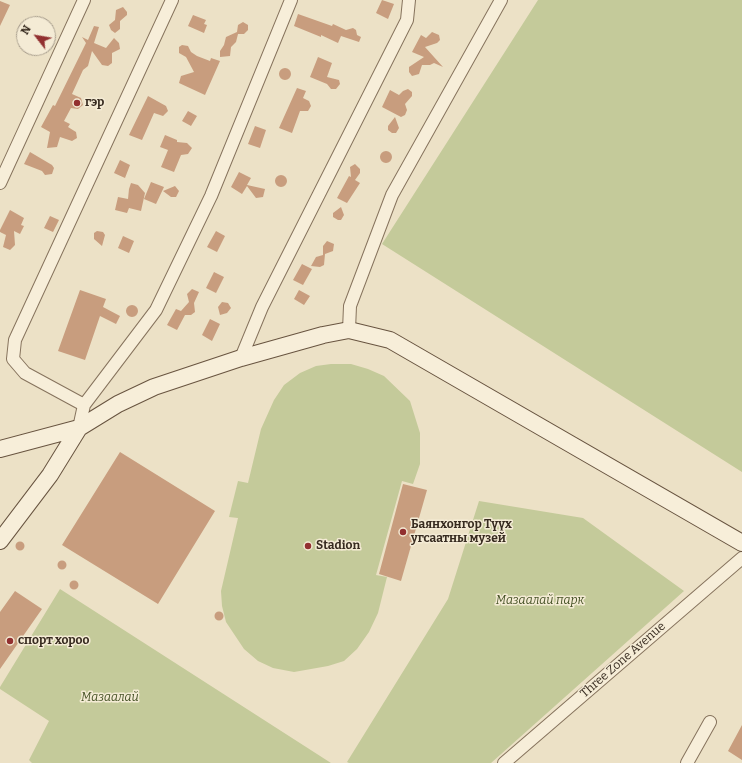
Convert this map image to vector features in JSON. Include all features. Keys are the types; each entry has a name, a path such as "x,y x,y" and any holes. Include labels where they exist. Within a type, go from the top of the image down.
{"street":[{"path":"0,183 84,0"},
{"path":"84,404 25,373 13,359 15,340 172,0"},
{"path":"0,542 50,475 79,428 84,404 156,310 211,196 291,0"},
{"path":"241,358 262,307 407,20 410,0"},
{"path":"349,330 350,306 392,195 502,0"},
{"path":"0,449 79,428 118,404 154,387 241,358 323,335 349,330 390,340 742,542"},
{"name":"Three Zone Avenue","path":"504,763 742,558"},
{"path":"687,763 710,722"}],"green space":[{"path":"538,0 742,0 742,472 382,244"},
{"name":"Stadion","path":"351,364 384,376 410,401 420,433 420,464 413,484 402,481 376,575 387,577 378,613 369,632 357,649 344,661 328,666 294,672 273,668 258,661 244,649 226,622 222,606 221,591 238,518 229,517 238,481 248,483 261,429 274,400 284,385 300,373 316,366"},
{"name":"Мазаалай парк","path":"479,501 583,518 684,591 491,763 347,762 448,599"},
{"name":"Мазаалай","path":"60,589 331,763 32,763 29,760 49,721 0,689 0,687"}],"building":[{"path":"382,0 394,4 388,19 376,13"},
{"path":"0,1 10,5 0,26"},
{"path":"123,7 127,12 127,15 120,21 120,29 115,33 111,30 109,25 115,20 116,10"},
{"path":"298,14 332,26 333,24 346,30 353,28 356,30 357,35 361,37 359,42 341,36 338,43 321,35 321,37 294,26"},
{"path":"193,15 206,20 204,24 207,25 204,33 188,26"},
{"path":"243,22 248,25 248,30 244,34 238,34 236,42 231,47 230,56 220,57 220,51 224,45 226,37 237,32 238,25"},
{"path":"94,26 99,27 94,43 106,48 114,38 119,43 120,49 112,53 112,63 108,66 102,65 92,51 88,66 83,70 72,94 81,98 83,105 78,109 71,108 64,121 70,124 68,127 76,132 77,138 72,141 60,137 57,147 47,148 50,132 41,127 53,105 55,106 86,43 82,37 88,40"},
{"path":"432,32 439,35 440,40 437,43 425,47 443,67 434,63 430,65 422,65 419,74 412,76 409,72 409,67 424,57 412,52 421,35 426,38"},
{"path":"182,45 188,46 191,52 197,56 210,61 211,58 220,61 205,95 179,83 181,76 194,72 186,57 179,53 179,47"},
{"path":"318,57 332,63 327,77 339,80 340,84 336,89 331,89 327,84 310,77"},
{"path":"285,68 289,70 291,74 289,78 285,80 281,78 279,74 281,70"},
{"path":"297,88 306,91 303,98 309,101 311,106 308,111 300,111 292,133 279,128"},
{"path":"408,89 412,92 412,96 405,104 407,110 405,115 401,117 382,107 390,90 399,95"},
{"path":"148,96 166,106 168,111 163,116 154,113 142,140 129,135"},
{"path":"188,111 197,116 191,126 182,121"},
{"path":"395,117 399,128 396,133 392,133 388,130 388,126"},
{"path":"255,126 266,130 260,148 248,144"},
{"path":"165,135 177,140 177,142 187,143 192,148 188,154 181,155 174,172 161,167 168,150 160,147"},
{"path":"386,151 390,153 392,157 390,161 386,163 382,161 380,157 382,153"},
{"path":"30,152 52,165 54,168 52,174 45,175 42,171 24,164"},
{"path":"120,160 130,165 125,178 114,173"},
{"path":"355,164 360,169 360,173 355,180 360,183 347,203 337,198 349,176 351,177 350,167"},
{"path":"239,172 251,178 247,185 265,189 263,197 256,198 247,186 242,194 231,187"},
{"path":"281,175 285,177 287,181 285,185 281,187 277,185 275,181 277,177"},
{"path":"151,182 164,187 156,204 144,199"},
{"path":"131,183 138,185 145,193 141,211 129,208 127,213 115,210 118,197 128,199"},
{"path":"175,186 179,191 176,197 171,197 163,191"},
{"path":"341,207 344,215 341,220 338,220 333,217 333,213"},
{"path":"10,210 24,218 21,225 24,226 20,234 14,231 15,245 10,250 3,247 6,235 0,232 0,230"},
{"path":"50,216 59,220 53,232 44,228"},
{"path":"97,231 103,232 105,235 102,246 94,239 94,233"},
{"path":"216,231 225,236 217,252 207,247"},
{"path":"123,236 134,241 129,253 118,248"},
{"path":"327,241 334,244 333,251 325,254 324,265 320,267 311,266 316,257 323,255 323,246"},
{"path":"302,264 312,269 303,285 293,280"},
{"path":"214,272 224,277 216,293 206,288"},
{"path":"192,289 199,292 194,303 195,312 191,315 185,315 177,330 167,325 176,309 181,311 189,302 187,294"},
{"path":"80,290 106,299 103,307 120,316 116,324 100,316 85,360 58,351"},
{"path":"299,290 310,296 304,305 294,299"},
{"path":"222,302 228,303 231,308 227,313 220,315 218,307"},
{"path":"132,305 136,307 138,311 136,315 132,317 128,315 126,311 128,307"},
{"path":"210,319 220,324 212,341 202,335"},
{"path":"120,452 215,511 158,604 62,545"},
{"name":"Баянхонгор Түүх угсаатны музей","path":"403,484 427,490 401,581 379,574"},
{"path":"18,542 22,542 24,546 22,550 18,550 16,548 16,544"},
{"path":"62,560 67,565 62,570 57,565"},
{"path":"72,581 76,581 78,585 76,589 72,589 70,587 70,583"},
{"name":"спорт хороо","path":"15,591 42,609 0,669 0,612"},
{"path":"217,612 221,612 223,616 221,620 217,620 215,618 215,614"},
{"path":"742,725 742,760 728,751"}],"place":[{"name":"гэр","path":"77,103"},
{"name":"Баянхонгор Түүх угсаатны музей","path":"403,532"},
{"name":"Stadion","path":"308,546"},
{"name":"спорт хороо","path":"10,641"}]}
